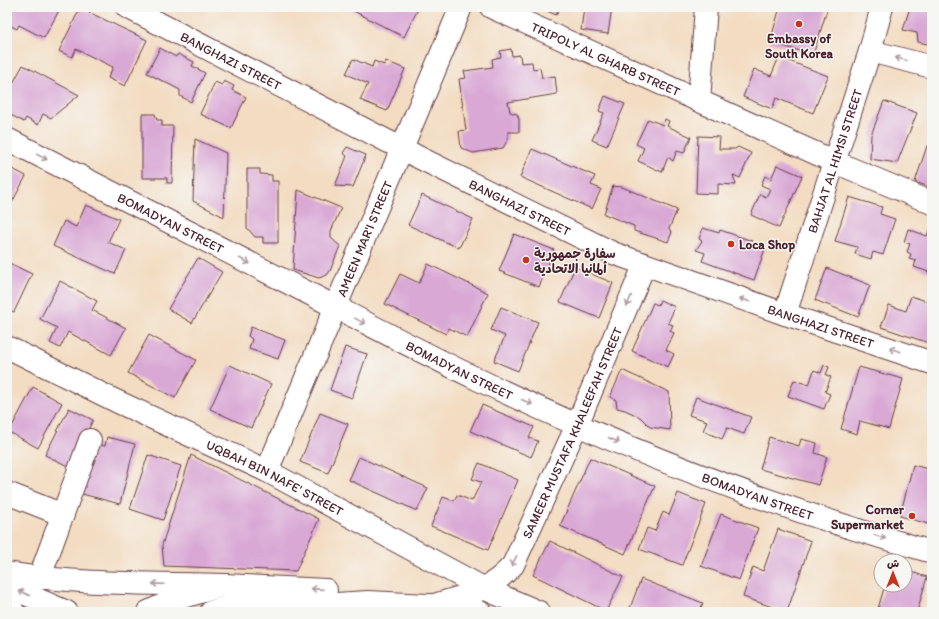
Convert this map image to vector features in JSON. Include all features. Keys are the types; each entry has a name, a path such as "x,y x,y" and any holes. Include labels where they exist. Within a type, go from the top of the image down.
{"street":[{"name":"BANGHAZI STREET","path":"127,7 402,149 613,253 644,266 932,363"},
{"name":"AMEEN MAR'I STREET","path":"267,471 461,7"},
{"name":"TRIPOLY AL GHARB STREET","path":"491,7 835,162 932,203"},
{"name":"TRIPOLY AL GHARB STREET","path":"699,101 706,7"},
{"name":"BAHJAT AL HIMSI STREET","path":"785,314 835,162 870,51 882,7"},
{"path":"870,51 932,67"},
{"name":"BOMADYAN STREET","path":"7,139 477,379 578,425 738,490 849,529 932,552"},
{"name":"SAMEER MUSTAFA KHALEEFAH STREET","path":"434,605 485,589 502,578 513,565 578,425 644,266"},
{"name":"UQBAH BIN NAFE' STREET","path":"7,347 123,405 267,471 485,589 539,612"},
{"path":"39,579 90,440"},
{"path":"7,493 63,515"},
{"path":"7,573 39,579 337,591 368,602"},
{"path":"7,586 67,612"},
{"path":"148,612 176,600 225,586"},
{"path":"211,612 230,606 265,602 336,604 368,602 434,605 475,610 506,599"},
{"path":"277,612 302,604"},
{"path":"7,609 14,612"}],"building":[{"path":"7,7 61,7 44,38 19,25 17,29 7,24"},
{"path":"346,7 419,7 404,37"},
{"path":"538,7 560,7 556,15"},
{"path":"584,7 612,7 608,34 581,30"},
{"name":"Embassy of South Korea","path":"780,7 828,7 813,55 770,42"},
{"path":"910,7 931,12 930,8 932,8 932,45 918,42 917,33 903,30"},
{"path":"80,8 147,40 125,86 108,78 113,67 76,49 72,57 59,51"},
{"path":"160,48 176,57 178,54 194,62 192,66 205,73 191,102 180,96 180,90 147,73"},
{"path":"511,49 512,56 520,55 521,63 532,62 533,69 540,68 542,78 555,76 557,94 508,102 510,112 517,114 519,119 519,132 508,132 508,139 503,148 473,153 461,148 459,131 466,130 459,79 466,78 464,71 493,67 492,59 501,57 500,51"},
{"path":"779,57 828,76 813,113 776,98 772,109 743,97 754,69 771,76"},
{"path":"353,59 372,67 374,61 384,65 386,61 405,69 387,111 360,100 368,84 346,74"},
{"path":"23,65 79,95 51,118 43,114 38,125 26,118 24,122 7,113 7,82 12,85"},
{"path":"224,81 234,86 232,90 246,97 231,128 200,114 215,82 222,85"},
{"path":"605,96 625,104 607,146 592,140 604,113 599,111"},
{"path":"884,101 917,113 897,163 870,159 871,135"},
{"path":"142,114 155,114 157,120 162,120 162,126 173,126 172,183 167,183 167,178 142,178"},
{"path":"648,119 663,125 665,119 669,121 667,126 691,137 684,153 677,151 673,161 668,157 662,172 638,161 644,148 636,144"},
{"path":"698,136 720,137 719,149 735,149 738,147 751,153 740,178 733,175 736,185 718,184 718,194 696,193"},
{"path":"195,139 226,153 224,217 193,201"},
{"path":"927,146 932,148 932,188 915,182"},
{"path":"347,147 366,155 353,187 335,186 347,156 343,153"},
{"path":"532,149 595,176 591,185 601,189 592,209 520,177"},
{"path":"777,165 802,176 779,228 751,215 760,194 766,197 770,189 761,185 765,176 771,179"},
{"path":"7,166 26,176 7,212"},
{"path":"247,169 260,169 260,174 272,175 272,181 278,181 278,243 263,243 263,237 255,237 247,228"},
{"path":"613,186 622,187 677,210 669,229 672,232 668,242 634,231 634,226 604,214"},
{"path":"298,190 341,208 331,231 331,238 340,246 330,271 327,275 319,278 293,270"},
{"path":"422,195 473,219 459,248 408,225"},
{"path":"849,197 882,207 880,214 895,219 883,255 873,252 871,259 855,254 857,247 835,241"},
{"path":"86,205 119,219 108,242 126,250 115,274 53,246 64,221 76,227"},
{"path":"703,228 719,233 720,230 752,241 750,244 765,249 754,280 702,261 705,253 696,250 702,241 699,239"},
{"path":"908,229 927,236 929,230 932,231 932,273 914,267 916,261 909,259 911,254 907,252 910,244 904,242"},
{"name":"سفارة جمهورية ألمانيا الاتحادية","path":"514,234 554,250 539,287 499,271"},
{"path":"198,258 222,272 192,323 168,309"},
{"path":"7,262 32,274 14,312 7,309"},
{"path":"428,264 488,293 467,337 449,328 446,334 385,304 400,274 419,283"},
{"path":"575,267 613,283 599,318 560,302"},
{"path":"827,268 870,285 858,317 815,300"},
{"path":"60,281 97,301 92,310 126,328 111,355 68,332 60,348 50,343 57,328 40,319"},
{"path":"911,296 932,303 932,332 929,343 881,327 889,305 906,311"},
{"path":"660,300 675,307 668,323 673,325 670,331 674,333 666,350 674,354 668,367 632,351 653,303 658,305"},
{"path":"501,307 538,322 518,371 494,361 505,336 491,330"},
{"path":"251,327 285,340 278,359 249,349 252,339 248,336"},
{"path":"149,335 196,360 175,398 128,373"},
{"path":"345,347 367,354 352,398 330,390"},
{"path":"230,365 271,384 251,428 210,409"},
{"path":"824,365 829,367 826,375 831,377 825,392 830,394 824,409 788,396 794,380 809,385 814,370 821,373"},
{"path":"859,367 903,379 889,429 860,421 857,434 841,429"},
{"path":"622,370 669,392 670,430 650,427 640,417 617,408 616,400 610,397"},
{"path":"33,387 62,403 38,448 9,432"},
{"path":"696,397 751,417 744,434 727,428 722,439 703,431 707,421 689,415"},
{"path":"482,405 534,427 529,438 538,441 531,457 470,431"},
{"path":"69,408 93,420 70,467 45,455"},
{"path":"320,413 348,424 328,473 300,462"},
{"path":"107,437 135,444 120,504 82,494 95,444 105,446"},
{"path":"769,437 799,446 801,439 817,443 815,453 827,457 818,485 760,469"},
{"path":"148,455 181,466 163,520 130,509"},
{"path":"191,455 319,519 296,571 164,566 162,545"},
{"path":"359,457 428,488 417,511 349,480"},
{"path":"590,458 655,486 625,554 560,526"},
{"path":"479,463 518,480 488,550 431,526 443,497 454,501 457,495 472,501 481,482 472,479"},
{"path":"913,465 932,470 932,525 900,516"},
{"path":"678,493 706,504 682,565 639,549 647,528 655,531 663,512 669,515"},
{"path":"721,514 758,528 739,580 701,566"},
{"path":"778,529 811,541 787,612 743,597 753,567 763,571"},
{"path":"550,541 623,577 606,611 533,575"},
{"path":"913,573 927,577 917,612 877,612 883,593 913,593"},
{"path":"641,579 703,603 699,612 641,612 630,608"}],"place":[{"name":"Embassy of South Korea","path":"799,24"},
{"name":"Loca Shop","path":"731,244"},
{"name":"سفارة جمهورية ألمانيا الاتحادية","path":"526,260"},
{"name":"Corner Supermarket","path":"912,516"}]}
